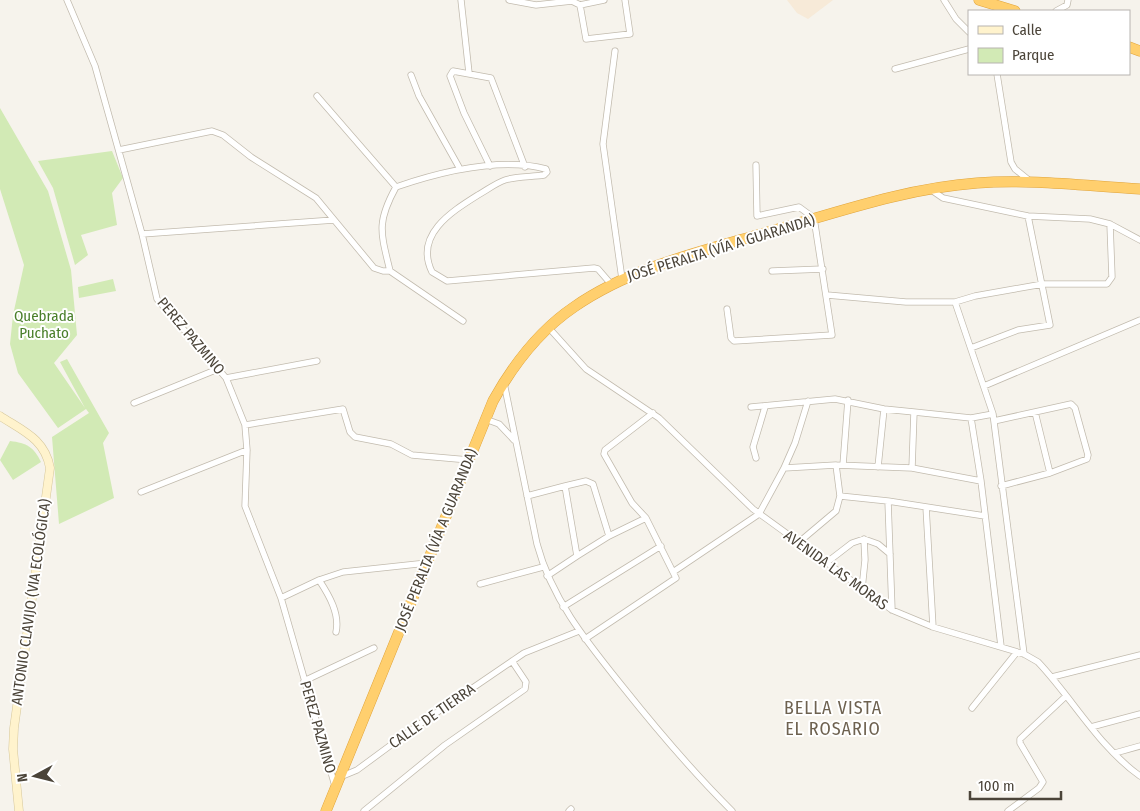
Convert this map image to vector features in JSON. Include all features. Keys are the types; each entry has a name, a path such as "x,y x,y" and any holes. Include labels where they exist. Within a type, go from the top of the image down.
{"highway":[{"path":"979,0 1012,10"},
{"name":"JOSÉ PERALTA (VÍA A GUARANDA)","path":"328,809 485,419 503,382 548,328 573,308 611,284 659,265 814,218 929,189 979,182 1140,189"}],"main road":[{"name":"ANTONIO CLAVIJO (VIA ECOLÓGICA)","path":"0,416 39,442 47,453 50,468 14,728 13,749 19,811"}],"street":[{"name":"PEREZ PAZMINO","path":"67,0 89,48 142,234 157,300 226,378 245,425 247,450 245,506 281,598 335,788"},
{"path":"461,0 469,73"},
{"path":"509,0 546,3 572,1 580,5 604,0"},
{"path":"580,5 584,36 590,40 630,34 626,0"},
{"path":"944,0 956,19 968,31"},
{"path":"1058,10 1067,5 1068,0"},
{"path":"895,69 968,49"},
{"path":"615,51 603,144 622,279"},
{"path":"490,166 464,113 450,76 453,71 487,76 493,80 525,167"},
{"path":"411,75 419,96 460,169"},
{"path":"997,75 1011,162 1015,169 1032,183"},
{"path":"317,96 396,187"},
{"path":"119,150 212,131 218,132 251,157 316,198 374,268 390,271 464,321"},
{"path":"727,309 731,338 734,341 832,335 814,218 799,207 757,216 756,165"},
{"path":"390,271 381,239 381,228 386,206 396,187 424,177 460,169 490,166 542,168 547,172 544,176 504,180 452,211 442,220 429,240 428,264 432,272 446,281 594,268 598,269 611,284"},
{"path":"929,189 933,194 943,198 1028,216 1090,219 1110,224 1140,240"},
{"path":"971,348 1018,330 1050,325 1028,216"},
{"path":"142,234 334,220"},
{"path":"827,296 927,303 955,302 975,296 1043,284 1107,284 1110,281 1110,224"},
{"path":"772,271 823,268"},
{"path":"955,302 993,418 1024,654"},
{"path":"984,386 1140,320"},
{"name":"AVENIDA LAS MORAS","path":"548,328 586,369 653,413 759,514 892,610 933,627 1024,654 1038,662 1091,727 1125,765 1140,776"},
{"path":"226,378 317,361"},
{"path":"134,402 218,368"},
{"path":"503,382 514,440 543,567 563,607 585,639 685,763 732,811"},
{"path":"751,407 835,399 848,400 884,409 971,418 993,418 1074,405 1088,459 1050,473 1001,486"},
{"path":"843,465 848,400"},
{"path":"673,572 759,514 795,443 808,401"},
{"path":"756,458 753,446 766,407"},
{"path":"245,425 342,409 345,412 350,432 355,437 391,444 412,455 469,460"},
{"path":"878,467 884,409"},
{"path":"912,468 914,412"},
{"path":"1035,412 1050,473"},
{"path":"585,639 676,578 646,518 632,503 604,454 605,450 653,413"},
{"path":"971,418 981,481 1000,646"},
{"path":"485,419 499,424 514,440"},
{"path":"141,492 247,450"},
{"path":"784,468 836,465 912,468 981,481"},
{"path":"798,543 836,511 840,496 836,465"},
{"path":"527,496 586,481 594,484 609,536"},
{"path":"565,486 577,556"},
{"path":"840,496 888,501 985,516"},
{"path":"888,501 892,610"},
{"path":"926,507 933,627"},
{"path":"547,576 609,536 646,518"},
{"path":"826,563 852,543 864,540 878,544 890,554"},
{"path":"862,589 865,560 864,540"},
{"path":"563,607 661,546"},
{"path":"281,598 319,580 363,568 427,563"},
{"path":"480,584 543,567"},
{"path":"319,580 326,590 336,615 336,632"},
{"name":"CALLE DE TIERRA","path":"340,777 357,770 414,728 524,653 579,630"},
{"path":"304,681 374,648"},
{"path":"972,708 1017,652"},
{"path":"1052,677 1140,655"},
{"path":"364,811 445,745 526,689 526,682 512,661"},
{"path":"1008,811 1039,788 1043,782 1020,743 1020,739 1066,696"},
{"path":"1091,727 1140,714"},
{"path":"1115,753 1140,746"}],"shaded area":[{"path":"787,0 833,0 808,19 797,13"}],"green space":[{"name":"Quebrada Puchato","path":"0,108 48,191 71,270 77,335 54,363 85,408 60,362 67,359 109,433 103,443 114,498 59,524 52,437 89,413 86,409 58,428 18,373 10,344 13,315 24,265 0,189"},
{"path":"112,151 123,178 112,193 117,225 81,235 88,255 75,265 53,188 38,161"},
{"path":"113,279 116,291 79,298 78,287"},
{"path":"10,441 21,443 33,449 41,462 13,480 0,460"}],"district":[{"name":"BELLA VISTA EL ROSARIO","path":"833,718"}]}
